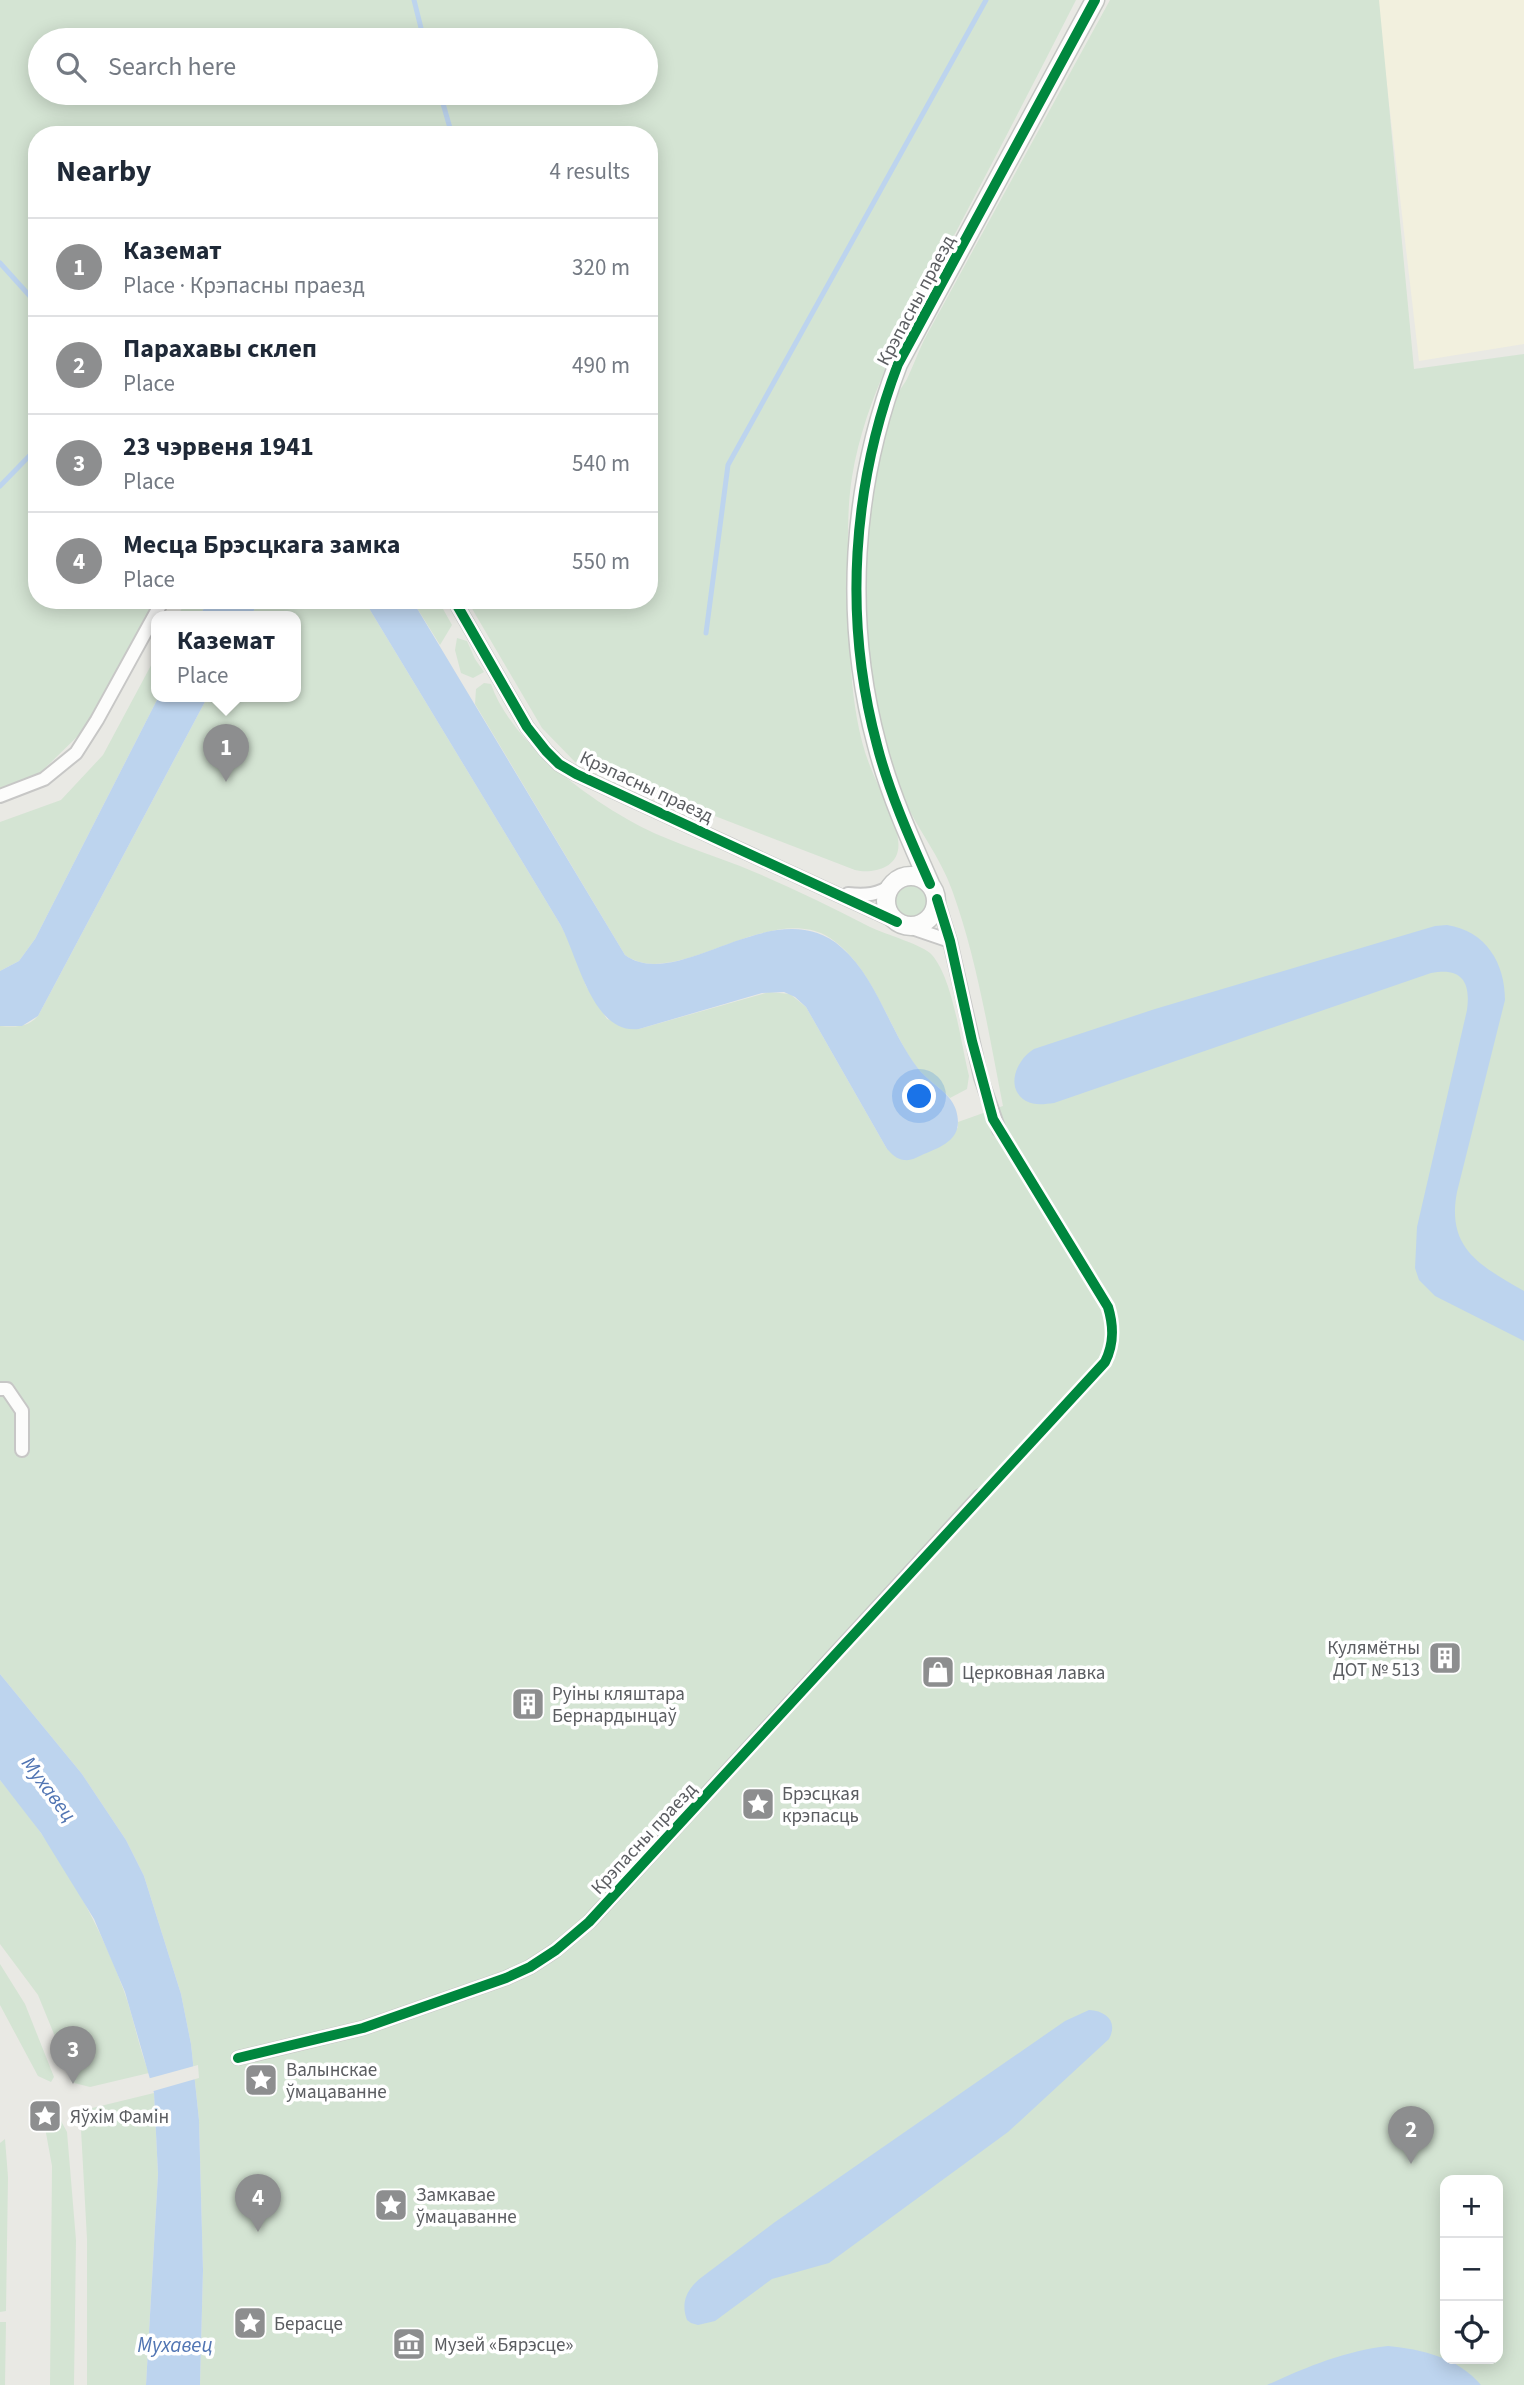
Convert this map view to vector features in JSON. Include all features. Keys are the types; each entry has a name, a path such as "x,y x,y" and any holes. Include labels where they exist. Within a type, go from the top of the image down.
{"street":[{"name":"Крэпасны праезд","path":"999,1130 981,1078 950,941 933,891 906,830 877,745 865,695 859,650 857,548 869,456 879,415 898,363 1095,0"},
{"name":"Крэпасны праезд","path":"459,609 527,727 559,764 833,893 902,924 950,941"},
{"path":"0,796 44,779 76,753 151,622"},
{"path":"833,893 872,895 883,891 893,884 899,878 915,876 933,891 933,914 928,920 914,926 902,924 891,916 886,899 893,884 907,853 906,830"},
{"path":"0,1389 7,1389 22,1411 22,1450"},
{"name":"Крэпасны праезд","path":"238,2058 363,2028 465,1994 518,1973 556,1950 589,1922 980,1496"}],"shaded area":[{"path":"1377,0 1524,0 1524,344 1419,361"}],"green space":[{"path":"0,0 1076,0 894,350 859,444 850,489 848,525 851,673 864,749 897,832 898,850 887,866 868,871 855,870 575,762 542,728 472,609 658,609 658,126 28,126 28,609 151,609 83,731 41,772 0,792"},
{"path":"1110,0 1379,0 1414,369 1524,354 1524,2385 200,2385 203,2270 199,2120 191,2044 181,1994 144,1876 126,1840 82,1774 0,1674 0,1026 25,1025 38,1016 205,702 301,702 301,611 254,611 254,609 369,609 560,924 586,986 607,1019 639,1029 769,992 790,994 806,1007 887,1149 958,1128 958,1122 1003,1106 982,997 961,916 941,866 903,797 887,753 868,653 866,546 871,495 880,446 898,393 924,340"},
{"path":"182,609 204,609 202,611 180,611"},
{"path":"418,609 443,609 452,625 440,645"},
{"path":"457,638 467,641 484,672 473,678 461,673 455,650"},
{"path":"151,665 151,702 156,702 35,939 19,961 0,971 0,822 61,800 103,755"},
{"path":"484,683 491,684 502,707 538,753 612,810 661,836 756,873 928,951 939,966 951,995 969,1076 967,1089 950,1098 919,1070 866,977 841,946 825,935 801,928 775,930 668,963 645,963 625,955 475,704 476,689"},
{"path":"911,880 926,886 932,901 926,916 911,922 896,916 890,901 896,886"},
{"path":"0,1780 55,1854 100,1934 124,1991 149,2073 90,2087 74,2083 38,1995 0,1944"},
{"path":"0,1964 25,2004 54,2077 51,2082 38,2076 0,2005"},
{"path":"154,2093 158,2174 146,2385 87,2385 87,2239 80,2111"},
{"path":"61,2121 67,2132 76,2240 74,2385 50,2385 52,2166 44,2122"},
{"path":"5,2139 8,2177 6,2311 0,2312 0,2143"},
{"path":"0,2322 6,2322 5,2385 0,2385"}],"water":[{"path":"204,609 254,609 254,611 202,611"},
{"path":"369,609 417,609 625,955 647,963 672,962 757,934 786,929 815,932 841,947 864,974 917,1067 953,1103 958,1119 955,1133 946,1143 912,1159 901,1159 892,1154 806,1007 784,992 762,993 639,1029 623,1028 609,1020 598,1007 560,924"},
{"path":"156,702 205,702 38,1016 22,1026 0,1026 0,971 19,961 35,939"},
{"path":"1447,925 1473,934 1491,951 1501,974 1505,1000 1457,1192 1457,1228 1462,1242 1481,1264 1524,1291 1524,1341 1435,1296 1419,1280 1415,1268 1417,1227 1467,1010 1467,991 1462,978 1457,974 1431,973 1054,1103 1029,1103 1016,1089 1014,1081 1018,1066 1034,1049 1155,1009 1435,926"},
{"name":"Мухавец","path":"0,1674 82,1774 126,1840 144,1876 181,1994 191,2044 199,2120 203,2270 200,2385 146,2385 158,2174 154,2093 125,1992 94,1919 41,1833 0,1780"},
{"path":"1089,2010 1109,2018 1112,2027 1109,2039 1008,2132 829,2263 772,2279 715,2321 698,2325 687,2320 684,2307 687,2295 702,2277 775,2222 1065,2021"},
{"path":"1388,2346 1439,2356 1440,2364 1455,2364 1481,2385 1267,2385 1311,2366"}],"pier":[{"path":"198,2065 199,2078 150,2092 147,2079"}],"waterway":[{"path":"414,0 421,28"},
{"path":"706,633 728,465 986,0"},
{"path":"443,105 449,126"},
{"path":"0,263 28,294"},
{"path":"0,486 28,457"}],"tunnel":[{"path":"980,1496 1105,1362 1112,1335 1108,1307 999,1130"}],"cycle path":[{"path":"930,884 900,815 882,763 866,697 859,649 857,601 862,505 882,410 898,364 1095,0"},
{"path":"459,609 527,727 559,764 897,922"},
{"path":"238,2058 363,2028 506,1978 530,1967 556,1950 589,1922 1105,1362 1112,1335 1108,1307 993,1119 950,941 937,899"}],"place":[{"name":"Каземат","path":"226,782"},
{"name":"Кулямётны ДОТ № 513","path":"1445,1658"},
{"name":"Церковная лавка","path":"938,1672"},
{"name":"Руіны кляштара Бернардынцаў","path":"528,1704"},
{"name":"Брэсцкая крэпасць","path":"758,1804"},
{"name":"Валынскае ўмацаванне","path":"261,2080"},
{"name":"23 чэрвеня 1941","path":"73,2084"},
{"name":"Яўхім Фамін","path":"45,2116"},
{"name":"Парахавы склеп","path":"1411,2164"},
{"name":"Замкавае ўмацаванне","path":"391,2205"},
{"name":"Месца Брэсцкага замка","path":"258,2232"},
{"name":"Берасце","path":"250,2323"},
{"name":"Музей «Бярэсце»","path":"409,2344"}]}
